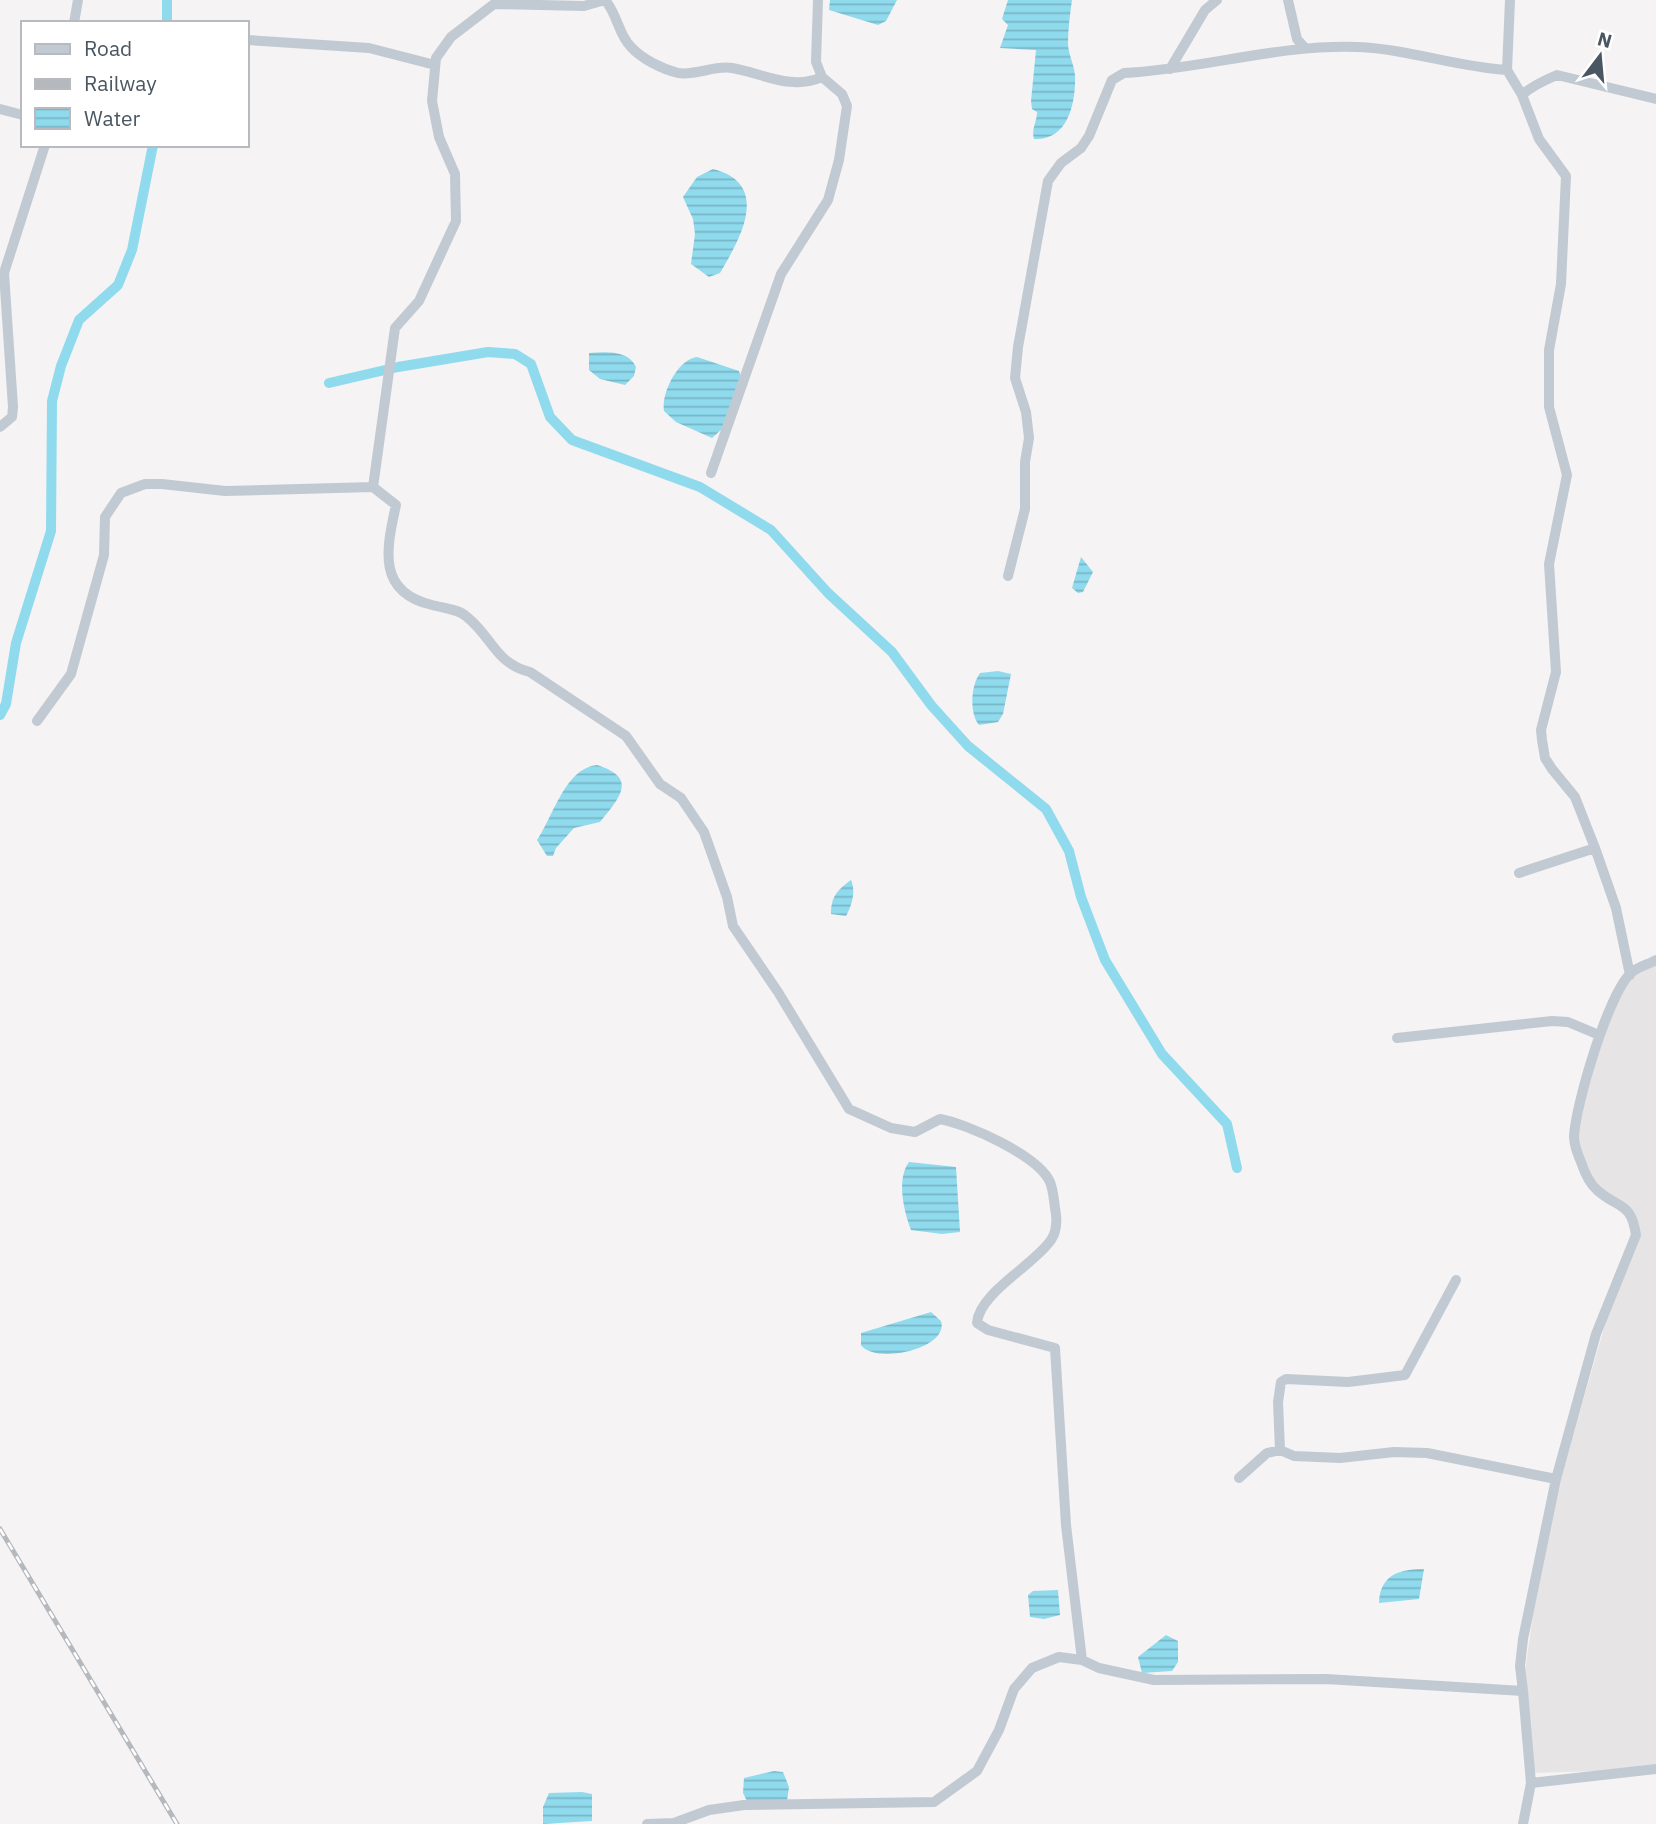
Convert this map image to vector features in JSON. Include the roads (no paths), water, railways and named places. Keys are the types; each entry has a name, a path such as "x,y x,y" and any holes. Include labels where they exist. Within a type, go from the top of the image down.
{"street":[{"path":"74,21 78,0"},
{"path":"373,487 389,354 399,321 419,301 456,220 455,174 439,136 432,102 436,58 451,37 494,4 584,6 605,0 616,13 621,32 630,46 651,62 676,72 689,74 730,68 778,81 814,80 822,77"},
{"path":"711,473 781,274 828,200 839,160 847,106 842,94 822,77 816,62 818,0"},
{"path":"1170,69 1205,10 1217,0"},
{"path":"1288,0 1297,39 1305,48"},
{"path":"1510,0 1507,70 1522,94 1539,139 1566,176 1561,284 1549,350 1549,407 1567,475 1549,564 1556,671 1541,730 1545,758 1575,797 1595,848 1616,908 1630,975"},
{"path":"248,40 369,48 435,65"},
{"path":"1008,576 1025,509 1025,462 1029,438 1026,412 1015,378 1028,301 1031,261 1048,181 1052,172 1081,148 1089,136 1111,80 1124,73 1170,69 1305,48 1361,47 1507,70"},
{"path":"1522,94 1534,85 1545,84 1558,75 1656,99"},
{"path":"0,109 21,114"},
{"path":"0,427 12,417 13,407 4,273 44,147"},
{"path":"37,721 71,674 104,555 105,517 121,493 145,485 162,484 225,491 373,487 396,505 388,553 392,580 404,595 419,602 464,614 478,626 500,659 515,668 530,672 626,736 660,784 681,798 704,832 727,897 733,926 778,992 849,1109 891,1128 915,1132 940,1119 955,1121 1024,1156 1049,1181 1056,1217 1053,1237 1042,1252 988,1300 979,1312 977,1322 988,1330 1055,1348 1066,1525 1082,1660"},
{"path":"1519,873 1595,848"},
{"path":"1523,1824 1531,1783 1520,1667 1523,1639 1556,1479 1596,1334 1636,1235 1634,1220 1624,1205 1595,1188 1580,1162 1574,1139 1599,1035 1630,975 1656,960"},
{"path":"1397,1038 1552,1021 1568,1023 1599,1035"},
{"path":"1280,1450 1278,1402 1281,1382 1286,1379 1348,1381 1405,1375 1456,1280"},
{"path":"1239,1478 1267,1453 1280,1450 1294,1456 1340,1458 1394,1451 1427,1453 1556,1479"},
{"path":"647,1824 674,1823 709,1810 744,1805 934,1802 977,1771 999,1730 1014,1689 1032,1668 1059,1657 1082,1660 1099,1668 1154,1679 1326,1679 1523,1691"},
{"path":"1531,1783 1656,1769"}],"water":[{"path":"830,0 897,0 886,21 878,25 829,10"},
{"path":"1008,0 1072,0 1068,43 1075,75 1074,97 1068,118 1062,127 1046,138 1034,139 1033,135 1037,112 1032,109 1031,101 1036,50 1000,48 1008,25 1002,19"},
{"path":"713,169 731,176 742,187 746,214 736,245 720,273 709,277 691,264 695,234 693,219 683,197 697,177"},
{"path":"589,353 616,353 628,358 636,367 634,376 625,385 600,379 589,370"},
{"path":"697,357 739,371 741,377 722,429 712,438 676,422 664,411 665,395 672,378 683,364"},
{"path":"1081,557 1093,572 1083,592 1078,593 1072,588"},
{"path":"998,671 1011,674 1003,714 998,722 979,725 972,699 977,678 980,673"},
{"path":"597,765 618,776 621,789 618,797 600,822 574,828 556,848 553,856 547,856 537,840 561,795 576,775"},
{"path":"851,880 853,898 846,916 831,914 836,894"},
{"path":"909,1162 956,1167 960,1232 942,1234 911,1230 902,1186"},
{"path":"931,1312 941,1321 941,1331 923,1346 895,1354 881,1354 869,1351 861,1345 861,1333"},
{"path":"1424,1569 1419,1599 1379,1603 1383,1586 1392,1576 1407,1570"},
{"path":"1058,1590 1060,1615 1044,1619 1030,1617 1028,1595 1033,1591"},
{"path":"1166,1635 1178,1641 1178,1662 1172,1671 1142,1673 1138,1657"},
{"path":"774,1771 783,1772 789,1787 787,1801 748,1803 743,1793 744,1778"},
{"path":"549,1793 592,1794 592,1821 543,1824 543,1807"}],"waterway":[{"path":"167,0 167,21"},
{"path":"0,715 6,704 16,643 51,531 52,401 61,366 79,320 118,285 132,250 153,147"},
{"path":"329,383 398,367 488,352 515,354 531,364 550,417 572,440 700,487 771,530 828,593 892,652 931,705 968,746 1046,809 1069,851 1081,897 1105,960 1162,1054 1227,1124 1237,1168"}],"railway":[{"path":"0,1529 177,1824"}]}
